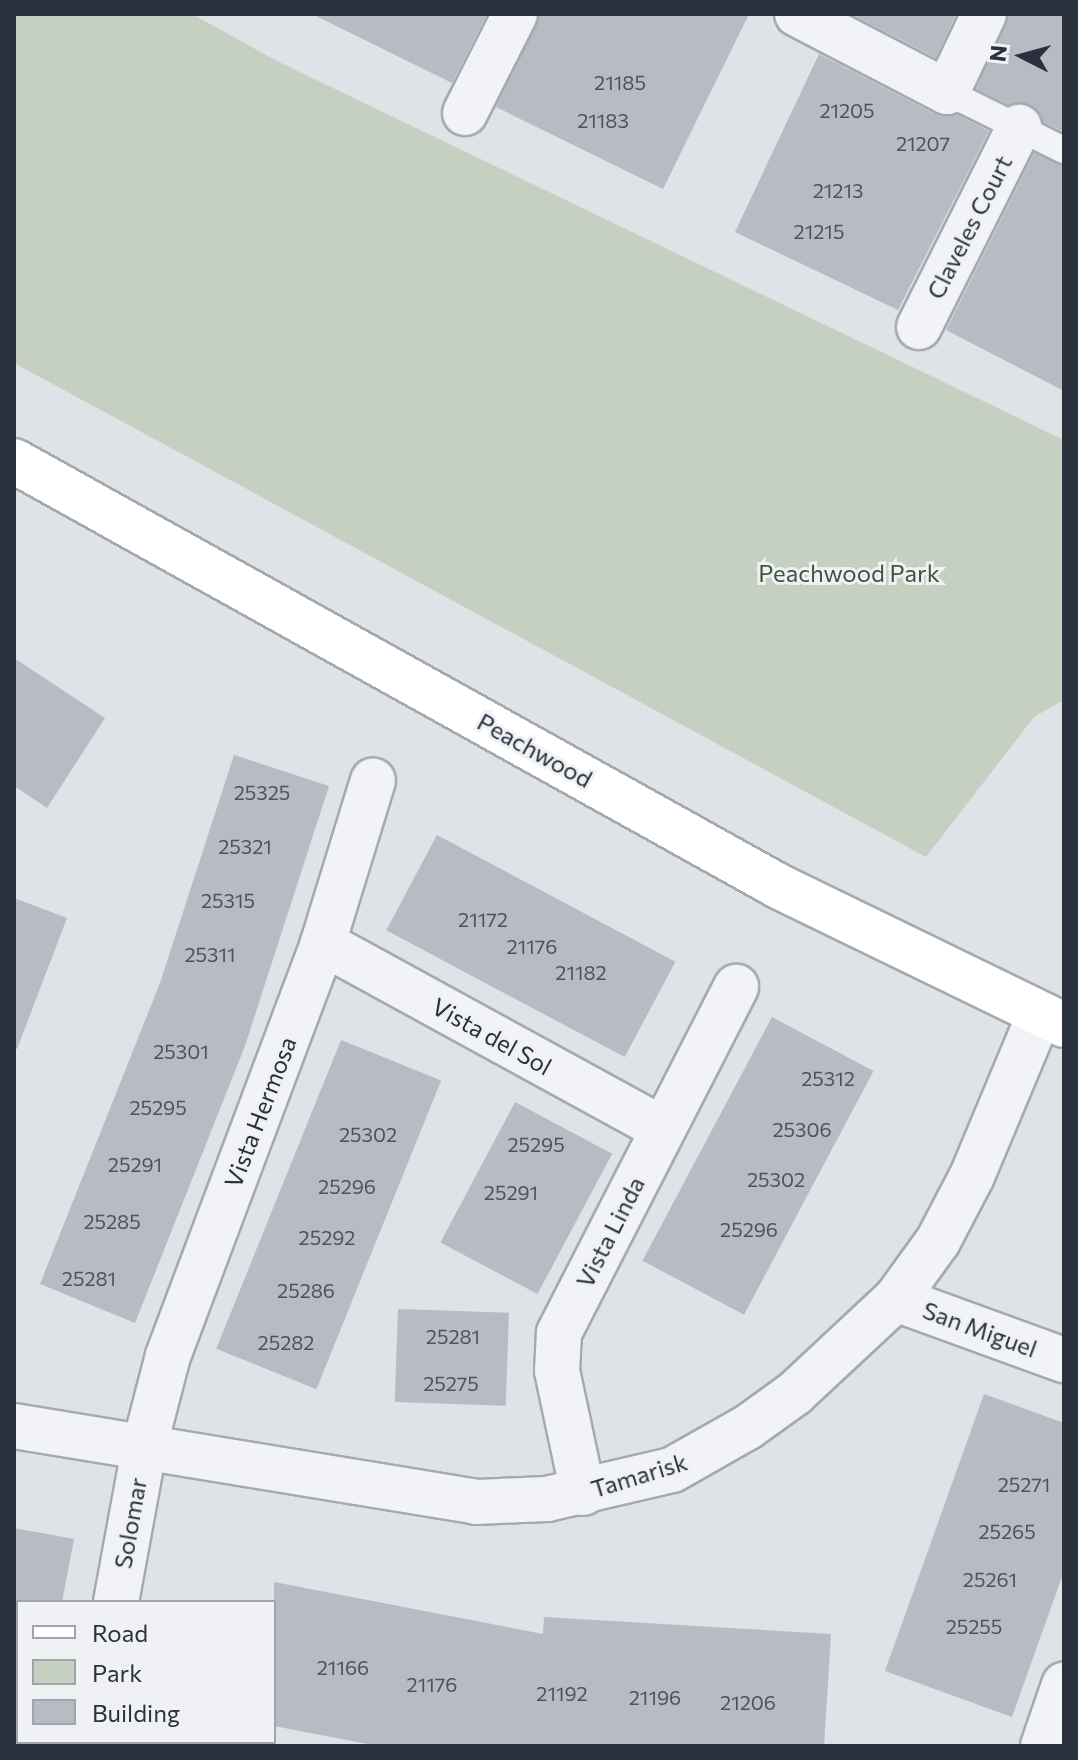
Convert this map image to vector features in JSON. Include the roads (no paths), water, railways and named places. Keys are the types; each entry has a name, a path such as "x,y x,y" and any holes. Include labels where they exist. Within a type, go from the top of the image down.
{"street":[{"path":"465,113 515,14"},
{"path":"797,14 947,92 984,14"},
{"name":"Claveles Court","path":"919,327 1019,127"},
{"name":"Peachwood","path":"14,461 780,887 1051,1020"},
{"name":"Vista Hermosa","path":"145,1444 168,1356 323,943 373,780"},
{"name":"Vista del Sol","path":"323,943 661,1128"},
{"name":"Vista Linda","path":"583,1493 557,1371 559,1333 661,1128 736,987"},
{"name":"Tamarisk","path":"14,1426 145,1444 476,1502 583,1493 672,1470 748,1427 839,1357 896,1299 938,1241 1051,1020"},
{"name":"San Miguel","path":"896,1299 1064,1360"},
{"name":"Solomar","path":"116,1600 145,1444"},
{"path":"1043,1746 1064,1685"}],"lane":[{"path":"947,92 1064,150"}],"park label":[{"name":"Peachwood Park","path":"849,573"}]}
